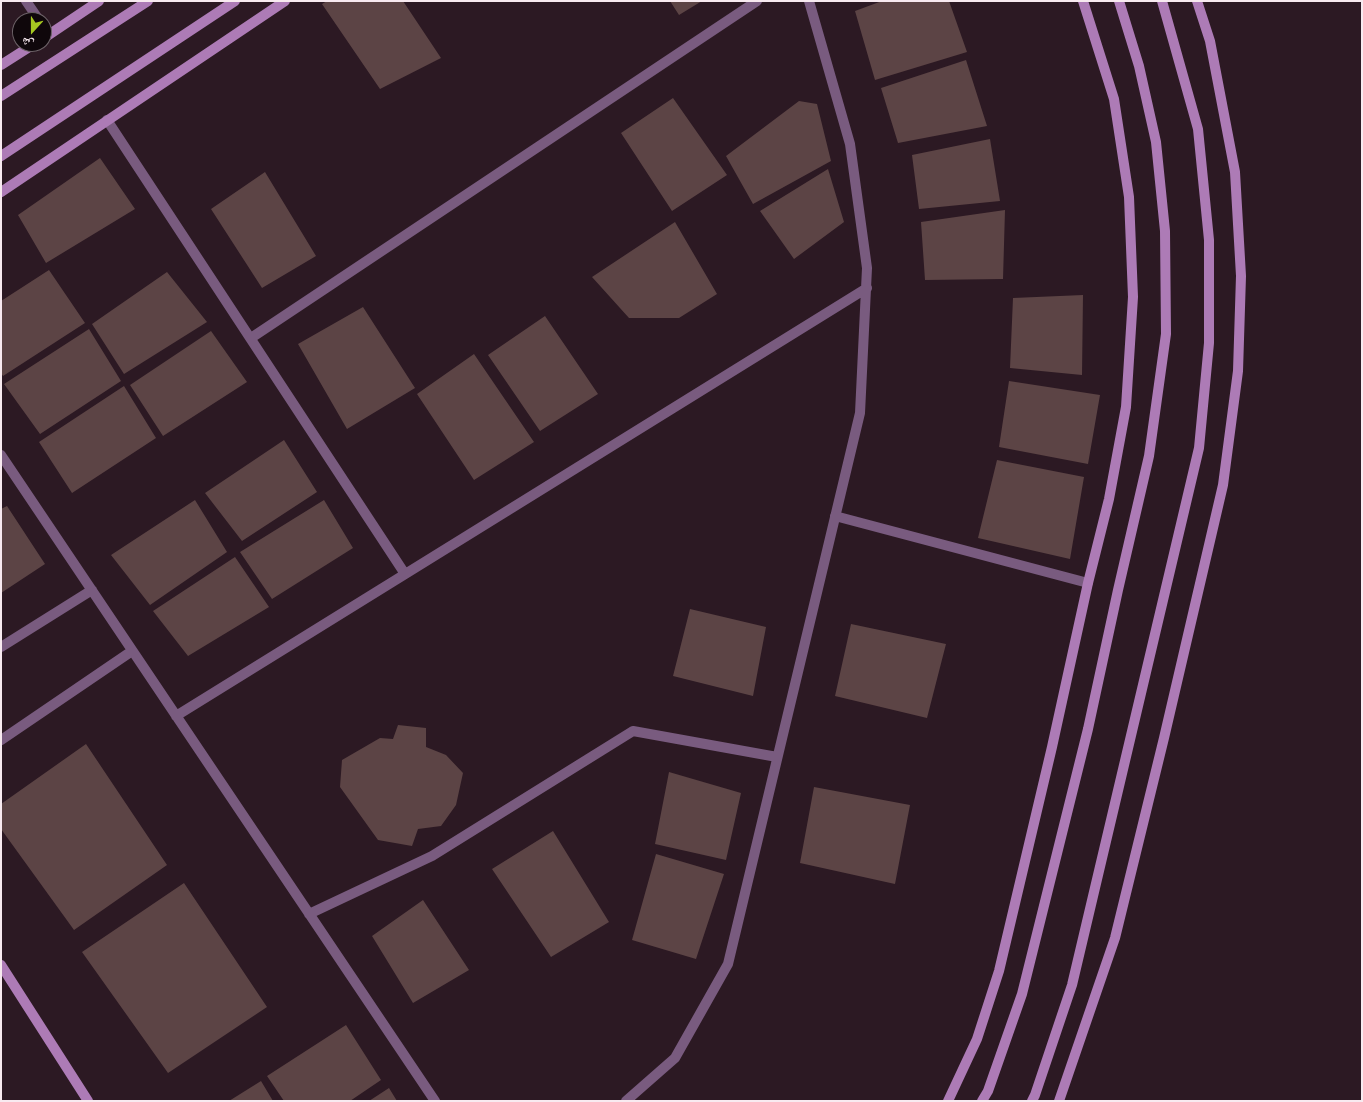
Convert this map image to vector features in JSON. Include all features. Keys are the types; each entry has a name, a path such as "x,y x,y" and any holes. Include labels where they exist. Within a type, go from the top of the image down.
{"main road":[{"path":"52,30 99,1"},
{"path":"1,96 148,1"},
{"path":"1,156 235,1"},
{"path":"1,192 285,1"},
{"path":"948,1101 977,1040 999,971 1052,747 1088,583 1109,499 1126,407 1133,297 1128,197 1114,99 1084,1"},
{"path":"982,1101 988,1090 1022,994 1088,729 1149,456 1166,334 1165,231 1156,142 1139,66 1120,1"},
{"path":"1032,1101 1072,985 1199,448 1209,343 1209,240 1198,130 1162,1"},
{"path":"1059,1101 1115,938 1164,738 1223,485 1238,371 1241,276 1235,172 1210,41 1197,1"},
{"path":"1,65 21,52"},
{"path":"1,965 88,1101"}],"street":[{"path":"26,1 34,12"},
{"path":"251,338 757,1"},
{"path":"626,1101 675,1058 728,964 860,413 867,268 850,144 809,1"},
{"path":"107,120 405,574"},
{"path":"176,716 866,288"},
{"path":"1,454 435,1101"},
{"path":"836,516 1088,583"},
{"path":"1,647 92,590"},
{"path":"1,740 132,651"},
{"path":"309,914 432,856 633,731 777,757"}],"building":[{"path":"327,1 403,1 441,58 380,89 322,4"},
{"path":"670,1 702,1 679,15"},
{"path":"882,1 949,1 967,52 875,80 855,11"},
{"path":"966,60 987,126 898,143 881,88"},
{"path":"673,98 727,175 672,211 621,133"},
{"path":"799,101 817,104 831,161 753,204 726,156"},
{"path":"990,139 1000,201 919,209 912,155"},
{"path":"100,158 135,209 46,263 18,215"},
{"path":"828,169 844,222 794,259 760,211"},
{"path":"265,172 316,256 262,288 211,209"},
{"path":"1005,210 1003,279 925,280 921,222"},
{"path":"675,222 717,294 679,318 629,318 592,277"},
{"path":"49,270 85,323 3,376 1,373 1,301"},
{"path":"167,272 207,322 124,374 92,324"},
{"path":"1083,295 1082,375 1010,368 1013,298"},
{"path":"363,307 415,388 347,429 298,344"},
{"path":"545,316 598,394 540,431 488,355"},
{"path":"89,329 121,381 40,434 4,384"},
{"path":"211,331 247,382 163,436 130,385"},
{"path":"474,354 534,442 474,480 417,394"},
{"path":"1009,381 1100,395 1088,464 999,447"},
{"path":"124,386 156,438 72,493 39,442"},
{"path":"284,440 317,492 242,541 205,493"},
{"path":"997,460 1084,477 1070,559 978,538"},
{"path":"195,500 227,552 150,605 111,555"},
{"path":"324,500 353,548 272,599 240,552"},
{"path":"7,506 45,564 1,593 1,509"},
{"path":"235,557 269,607 188,656 153,611"},
{"path":"690,609 766,627 753,696 673,676"},
{"path":"851,624 946,644 927,718 835,696"},
{"path":"398,725 426,728 426,747 446,755 463,773 456,805 441,826 418,829 412,846 378,840 340,787 342,760 380,738 393,739"},
{"path":"86,744 167,865 74,930 1,829 1,804"},
{"path":"669,772 741,793 726,860 655,844"},
{"path":"814,787 910,805 895,884 800,863"},
{"path":"553,831 609,922 551,957 492,869"},
{"path":"656,854 724,874 696,959 632,940"},
{"path":"184,883 267,1007 168,1073 82,952"},
{"path":"423,900 469,970 413,1003 372,936"},
{"path":"346,1025 381,1080 350,1101 284,1101 267,1076"},
{"path":"261,1081 273,1101 229,1101"},
{"path":"389,1088 397,1101 369,1101"}]}
